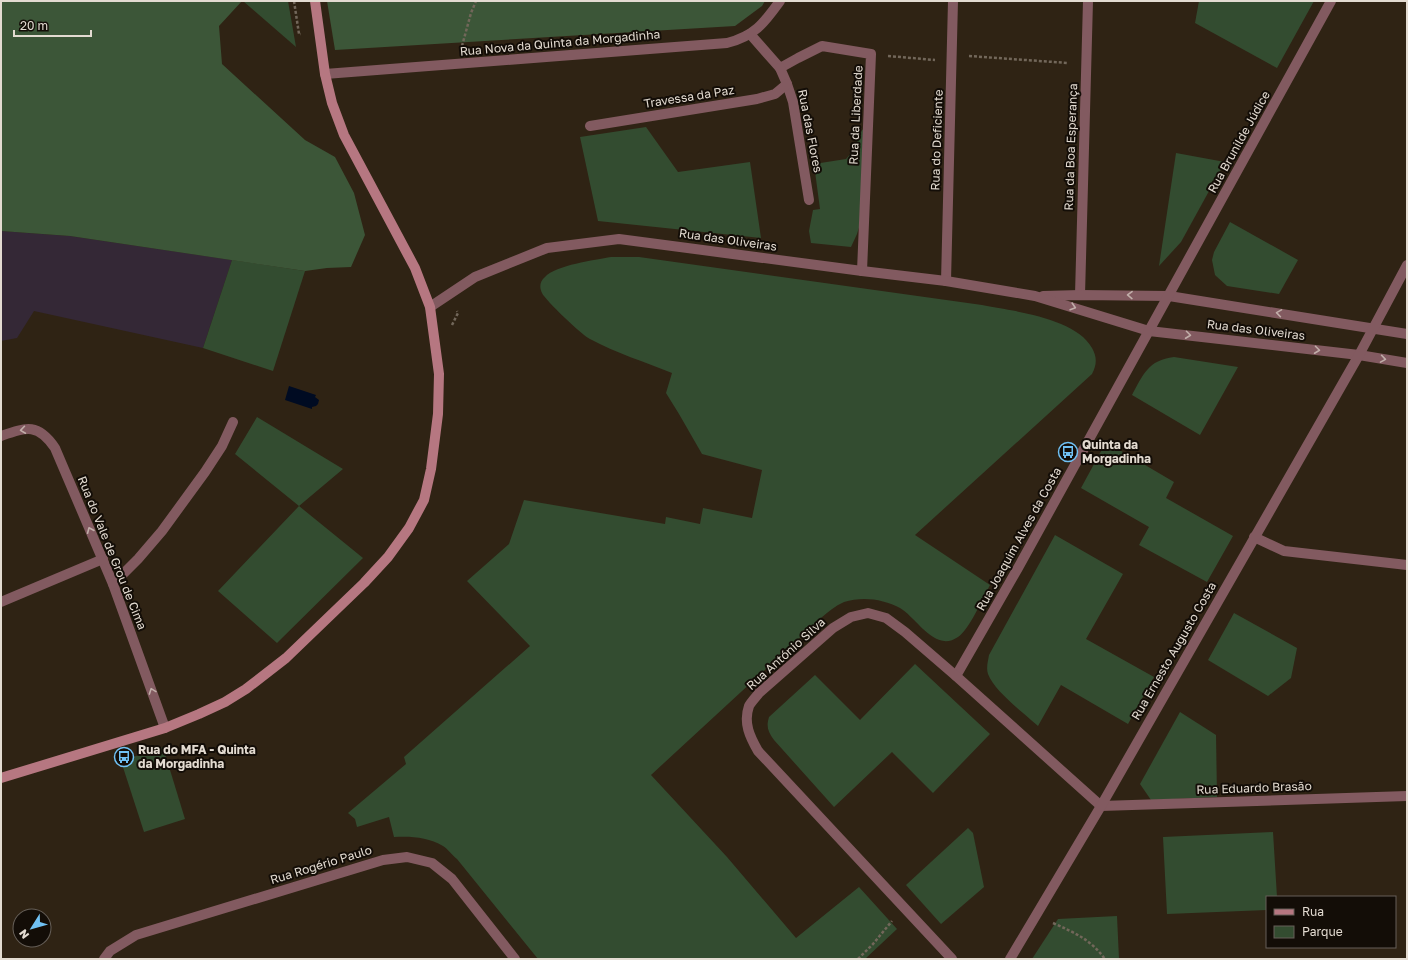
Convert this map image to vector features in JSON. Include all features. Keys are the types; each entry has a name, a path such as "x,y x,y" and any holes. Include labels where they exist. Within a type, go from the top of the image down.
{"main road":[{"path":"1,778 165,728 225,702 246,689 286,658 364,583 388,557 409,528 424,500 431,469 438,414 438,374 430,307 415,268 344,135 332,103 325,74 314,1"}],"street":[{"name":"Rua Nova da Quinta da Morgadinha","path":"325,74 727,43 740,40 762,25 780,1"},
{"name":"Rua do Deficiente","path":"946,280 953,1"},
{"name":"Rua da Boa Esperança","path":"1080,295 1088,1"},
{"name":"Rua Brunilde Júdice","path":"1169,296 1331,1"},
{"path":"750,34 780,68"},
{"name":"Rua da Liberdade","path":"780,68 822,46 871,54 862,271"},
{"name":"Rua das Flores","path":"780,68 793,102 809,200"},
{"name":"Travessa da Paz","path":"590,126 757,99 775,94 787,84"},
{"name":"Rua das Oliveiras","path":"430,307 475,278 547,248 618,239 862,271 946,280 1035,296 1149,331 1359,355 1407,363"},
{"path":"1359,355 1407,265"},
{"name":"Rua das Oliveiras","path":"1035,296 1169,296 1407,334"},
{"path":"1149,331 1169,296"},
{"name":"Rua Joaquim Alves da Costa","path":"956,676 1018,568 1149,331"},
{"name":"Rua Ernesto Augusto Costa","path":"1010,959 1101,806 1359,355"},
{"path":"113,584 138,559 166,525 222,446 233,422"},
{"name":"Rua do Vale de Grou de Cima","path":"1,436 22,429 35,429 47,436 55,448 113,584 165,728"},
{"path":"1254,537 1284,550 1407,565"},
{"path":"1,602 103,559"},
{"name":"Rua António Silva","path":"952,959 758,751 749,736 747,720 750,706 759,693 833,628 851,618 868,613 886,618 905,632 956,676 1101,806"},
{"name":"Rua Eduardo Brasão","path":"1101,806 1407,796"},
{"name":"Rua Rogério Paulo","path":"104,959 110,951 136,935 383,860 407,857 432,863 452,879 516,959"}],"path":[{"path":"294,1 299,34"},
{"path":"456,64 476,1"},
{"path":"871,54 952,62 969,56 1086,64"},
{"path":"449,330 458,313 456,309"},
{"path":"858,959 873,944 904,907"},
{"path":"1036,916 1077,934 1096,947 1105,959"}],"shaded area":[{"path":"1,231 70,236 232,260 203,348 34,311 17,338 1,341"}],"green space":[{"path":"1,1 242,1 219,26 222,64 305,140 335,157 354,193 365,235 351,267 305,271 70,236 1,231"},
{"path":"243,1 288,1 296,47"},
{"path":"327,1 765,1 762,6 735,26 335,50"},
{"path":"1199,1 1314,1 1277,68 1195,23"},
{"path":"646,127 678,172 750,162 761,238 598,221 580,137"},
{"path":"866,128 860,224 851,247 811,243 809,231 813,210 820,209 814,164 846,159 853,151 862,130"},
{"path":"1176,153 1225,162 1181,242 1159,266"},
{"path":"1230,222 1298,260 1279,294 1227,286 1215,275 1212,260 1214,252"},
{"path":"611,257 639,257 982,305 1026,313 1072,329 1084,338 1095,354 1096,364 1092,374 915,535 990,585 967,628 958,637 950,641 942,641 927,632 900,608 887,602 873,599 858,599 844,602 821,618 651,775 727,857 796,938 859,887 897,929 865,959 538,959 457,859 445,847 425,839 413,837 394,837 389,817 357,827 355,819 348,813 406,764 404,757 530,646 467,581 509,544 524,500 665,524 666,517 700,524 703,508 752,518 762,470 702,454 666,393 672,373 620,353 590,339 564,318 545,297 540,289 540,284 543,279 558,269"},
{"path":"232,260 305,271 273,371 203,348"},
{"path":"1174,357 1238,367 1200,435 1132,395 1143,375 1152,365 1158,361"},
{"path":"257,417 343,469 299,506 235,454"},
{"path":"1106,442 1174,482 1166,498 1233,536 1207,582 1139,545 1149,527 1081,488"},
{"path":"299,506 363,558 277,643 218,591"},
{"path":"1055,535 1123,574 1086,639 1154,677 1128,724 1061,685 1038,726 996,687 991,681 987,672 989,655"},
{"path":"1234,613 1297,648 1291,678 1268,696 1208,660"},
{"path":"915,664 990,734 933,793 892,752 834,807 774,740 768,729 769,717 815,675 860,720"},
{"path":"1180,712 1216,735 1217,797 1151,800 1140,784"},
{"path":"163,747 185,819 144,832 121,761"},
{"path":"968,828 973,833 984,887 941,924 906,885"},
{"path":"1273,832 1277,896 1266,896 1266,910 1167,914 1163,837"},
{"path":"1117,916 1119,959 1032,959 1058,919"}],"water":[{"path":"289,386 316,395 315,397 319,400 318,404 312,407 312,409 285,400"}],"place":[{"name":"Quinta da Morgadinha","path":"1068,452"},
{"name":"Rua do MFA - Quinta da Morgadinha","path":"124,757"}]}
